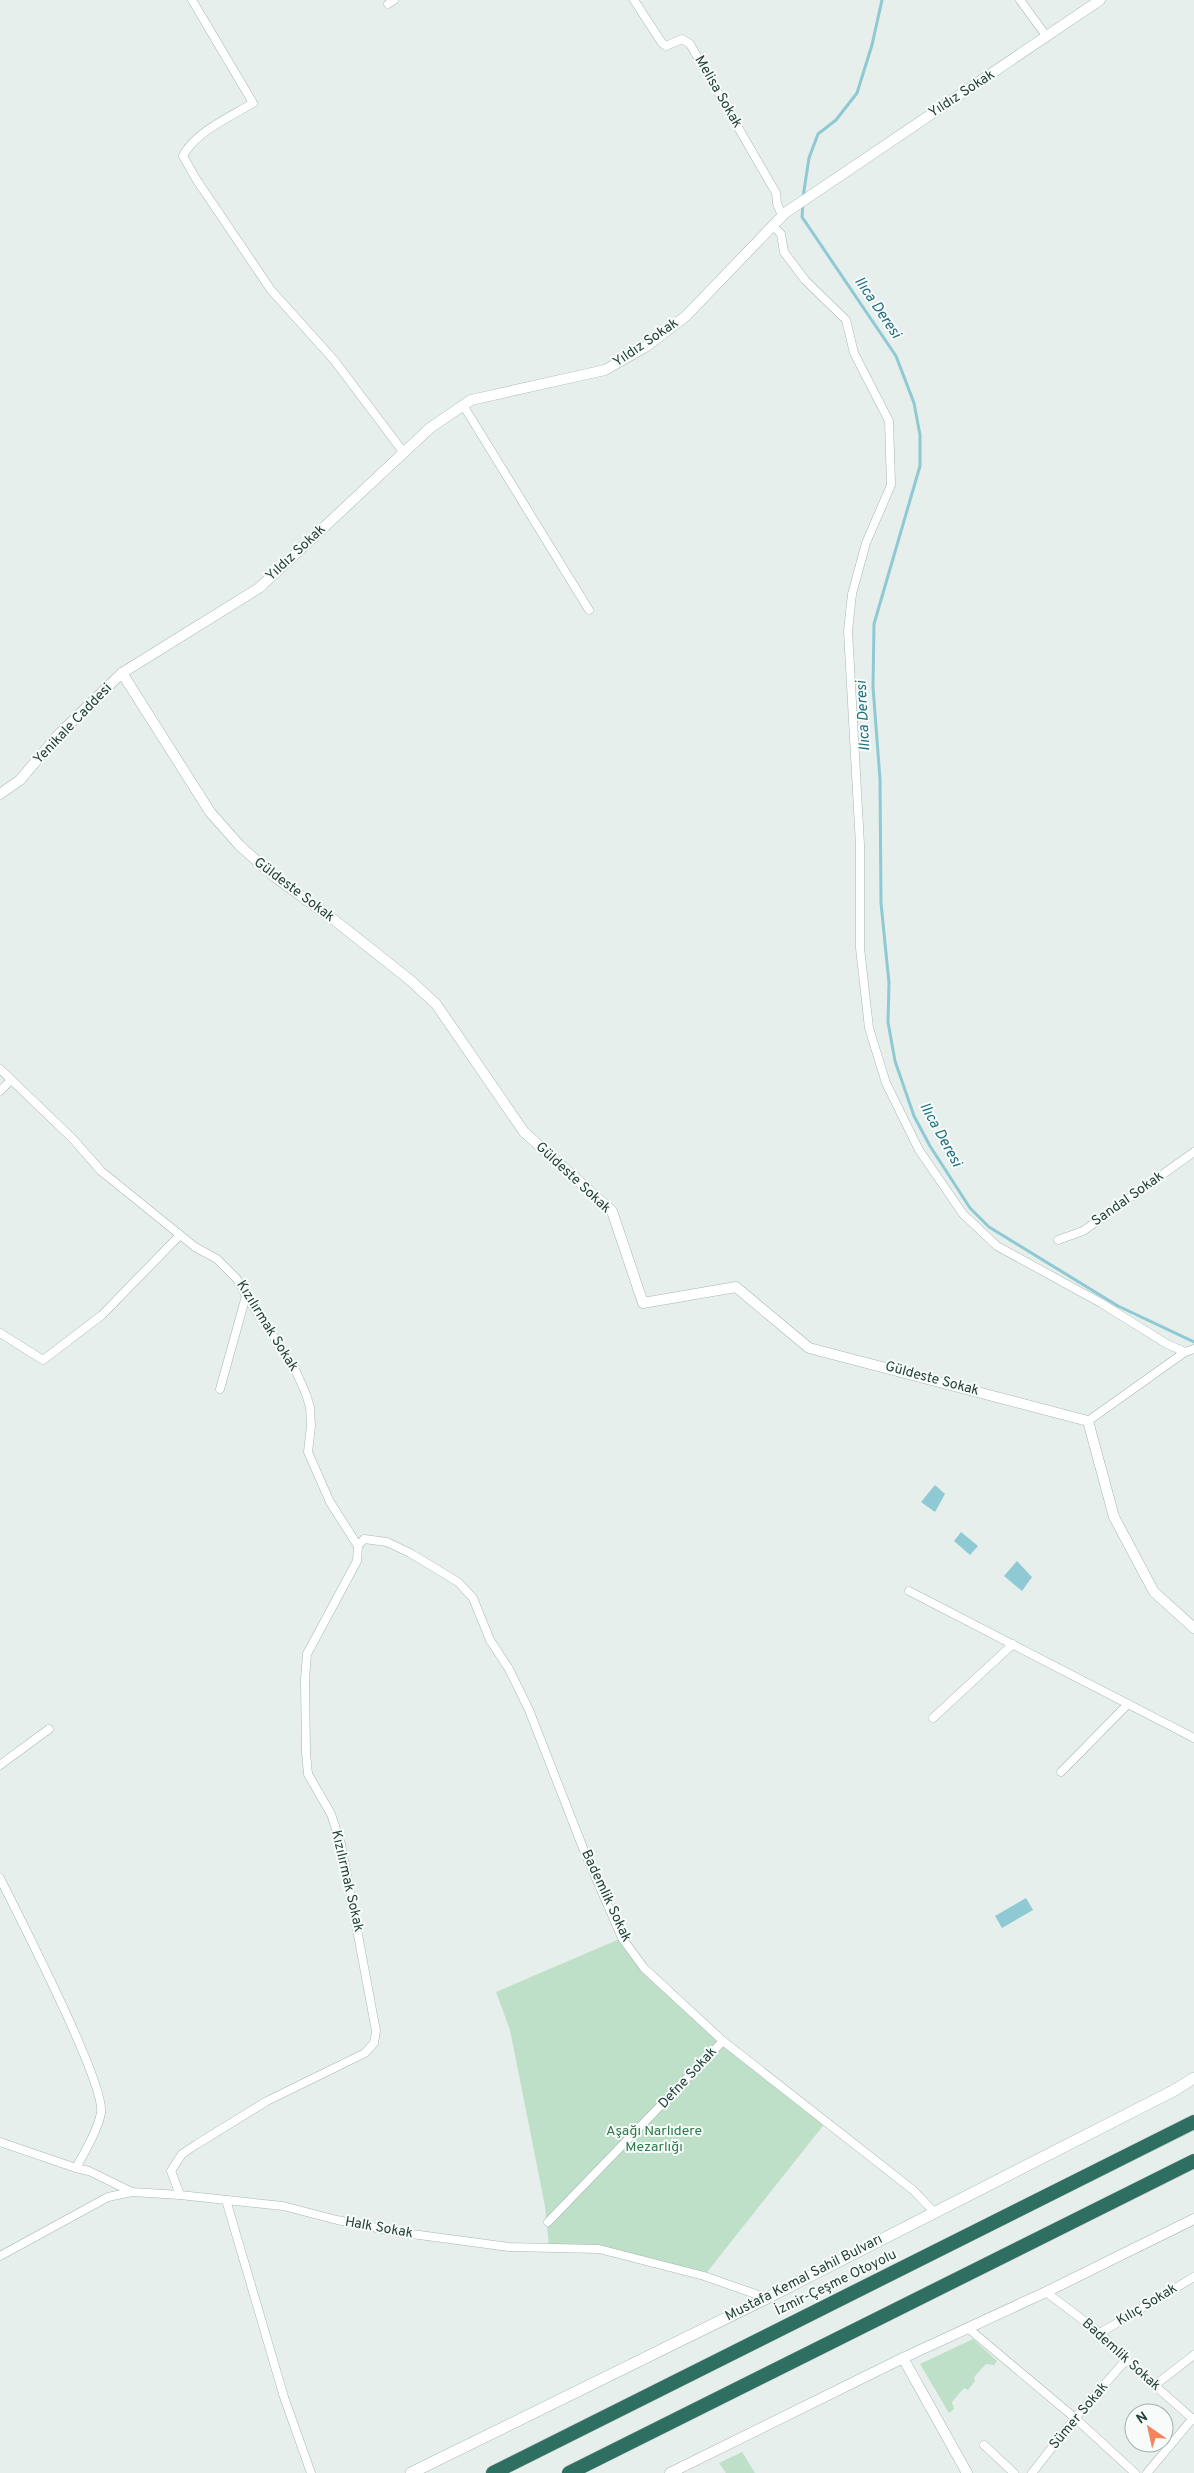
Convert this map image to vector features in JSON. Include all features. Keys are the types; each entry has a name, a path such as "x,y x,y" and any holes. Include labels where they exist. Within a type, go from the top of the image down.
{"highway":[{"name":"İzmir-Çeşme Otoyolu","path":"493,2473 1194,2122"},
{"path":"569,2473 1194,2161"}],"main road":[{"name":"Mustafa Kemal Sahil Bulvarı","path":"411,2473 767,2298 1194,2078"}],"street":[{"path":"192,0 252,103 199,137 188,147 183,156 271,290 334,360 404,453"},
{"name":"Melisa Sokak","path":"634,0 662,43 666,46 682,39 690,44 776,193 776,203 784,214"},
{"path":"1020,0 1047,37"},
{"name":"Yıldız Sokak","path":"122,673 259,588 430,428 463,405 479,398 605,370 647,346 686,316 784,214 815,191 1100,0"},
{"path":"773,226 781,234 784,252 805,280 824,296 846,320 854,353 889,421 891,485 866,543 852,594 848,631 860,845 860,948 869,1028 886,1083 918,1150 963,1214 997,1246 1101,1303 1166,1344 1185,1352"},
{"path":"463,405 589,610"},
{"name":"Yenikale Caddesi","path":"0,794 20,780 59,734 122,673"},
{"name":"Güldeste Sokak","path":"122,673 210,812 240,846 275,877 333,919 410,980 436,1004 524,1132 612,1211 643,1303 736,1287 809,1348 1088,1421"},
{"name":"Kızılırmak Sokak","path":"0,1069 10,1081 73,1139 101,1171 180,1235 217,1260 237,1279 246,1296 294,1367 310,1407 311,1426 308,1452 330,1502 358,1546 357,1561 307,1654 305,1679 306,1753 308,1774 331,1814 341,1844 364,1958 376,2031 374,2043 365,2053 267,2101 182,2154 171,2172 180,2195"},
{"path":"0,1091 10,1081"},
{"name":"Sandal Sokak","path":"1058,1240 1083,1231 1194,1152"},
{"path":"0,1333 42,1360 102,1315 180,1235"},
{"path":"220,1389 246,1296"},
{"path":"1194,1349 1185,1352 1088,1421 1114,1517 1154,1592 1194,1628"},
{"name":"Bademlik Sokak","path":"358,1546 364,1539 387,1542 410,1553 458,1582 473,1598 490,1640 509,1669 529,1710 585,1852 622,1938 644,1968 723,2041 913,2190 934,2212"},
{"path":"909,1591 1194,1738"},
{"path":"933,1718 1013,1644"},
{"path":"1061,1772 1128,1704"},
{"path":"0,1765 49,1730"},
{"path":"0,1878 80,2046 100,2098 101,2112 92,2137 76,2168"},
{"name":"Defne Sokak","path":"548,2222 723,2041"},
{"path":"0,2142 89,2171 132,2192"},
{"name":"Halk Sokak","path":"0,2256 108,2198 132,2192 283,2206 336,2220 407,2233 509,2246 599,2249 704,2276 767,2298"},
{"path":"226,2200 284,2397 311,2473"},
{"path":"670,2473 903,2358 1046,2292 1194,2219"},
{"name":"Kılıç Sokak","path":"1100,2333 1194,2277"},
{"name":"Bademlik Sokak","path":"1046,2292 1100,2333 1126,2360 1193,2419"},
{"path":"968,2329 1075,2418 1135,2473"},
{"path":"1156,2385 1193,2357"},
{"path":"903,2358 967,2473"},
{"name":"Sümer Sokak","path":"1032,2473 1075,2418 1126,2360"},
{"path":"1147,2473 1193,2419"},
{"path":"984,2446 1014,2473"}],"green space":[{"name":"Aşağı Narlıdere Mezarlığı","path":"622,1938 643,1965 692,2014 744,2058 826,2122 704,2276 599,2249 549,2247 545,2206 510,2030 496,1992"},
{"path":"973,2339 997,2361 994,2365 986,2364 974,2377 975,2381 968,2390 964,2388 952,2402 954,2409 949,2413 920,2364"},
{"path":"742,2452 755,2473 726,2473 719,2463"}],"water":[{"path":"935,1485 945,1494 935,1512 921,1502"},
{"path":"961,1532 978,1546 970,1555 954,1541"},
{"path":"1017,1561 1032,1577 1022,1591 1004,1576"},
{"path":"1026,1898 1033,1910 1002,1928 995,1916"}],"waterway":[{"name":"Ilıca Deresi","path":"803,197 809,158 818,134 836,120 857,93 872,45 882,0"},
{"name":"Ilıca Deresi","path":"803,204 802,217 896,356 914,403 920,435 920,466 874,624 873,687 880,779 881,903 889,983 888,1022 895,1061 914,1116 930,1146 970,1208 989,1227 1118,1306 1194,1342"}]}
